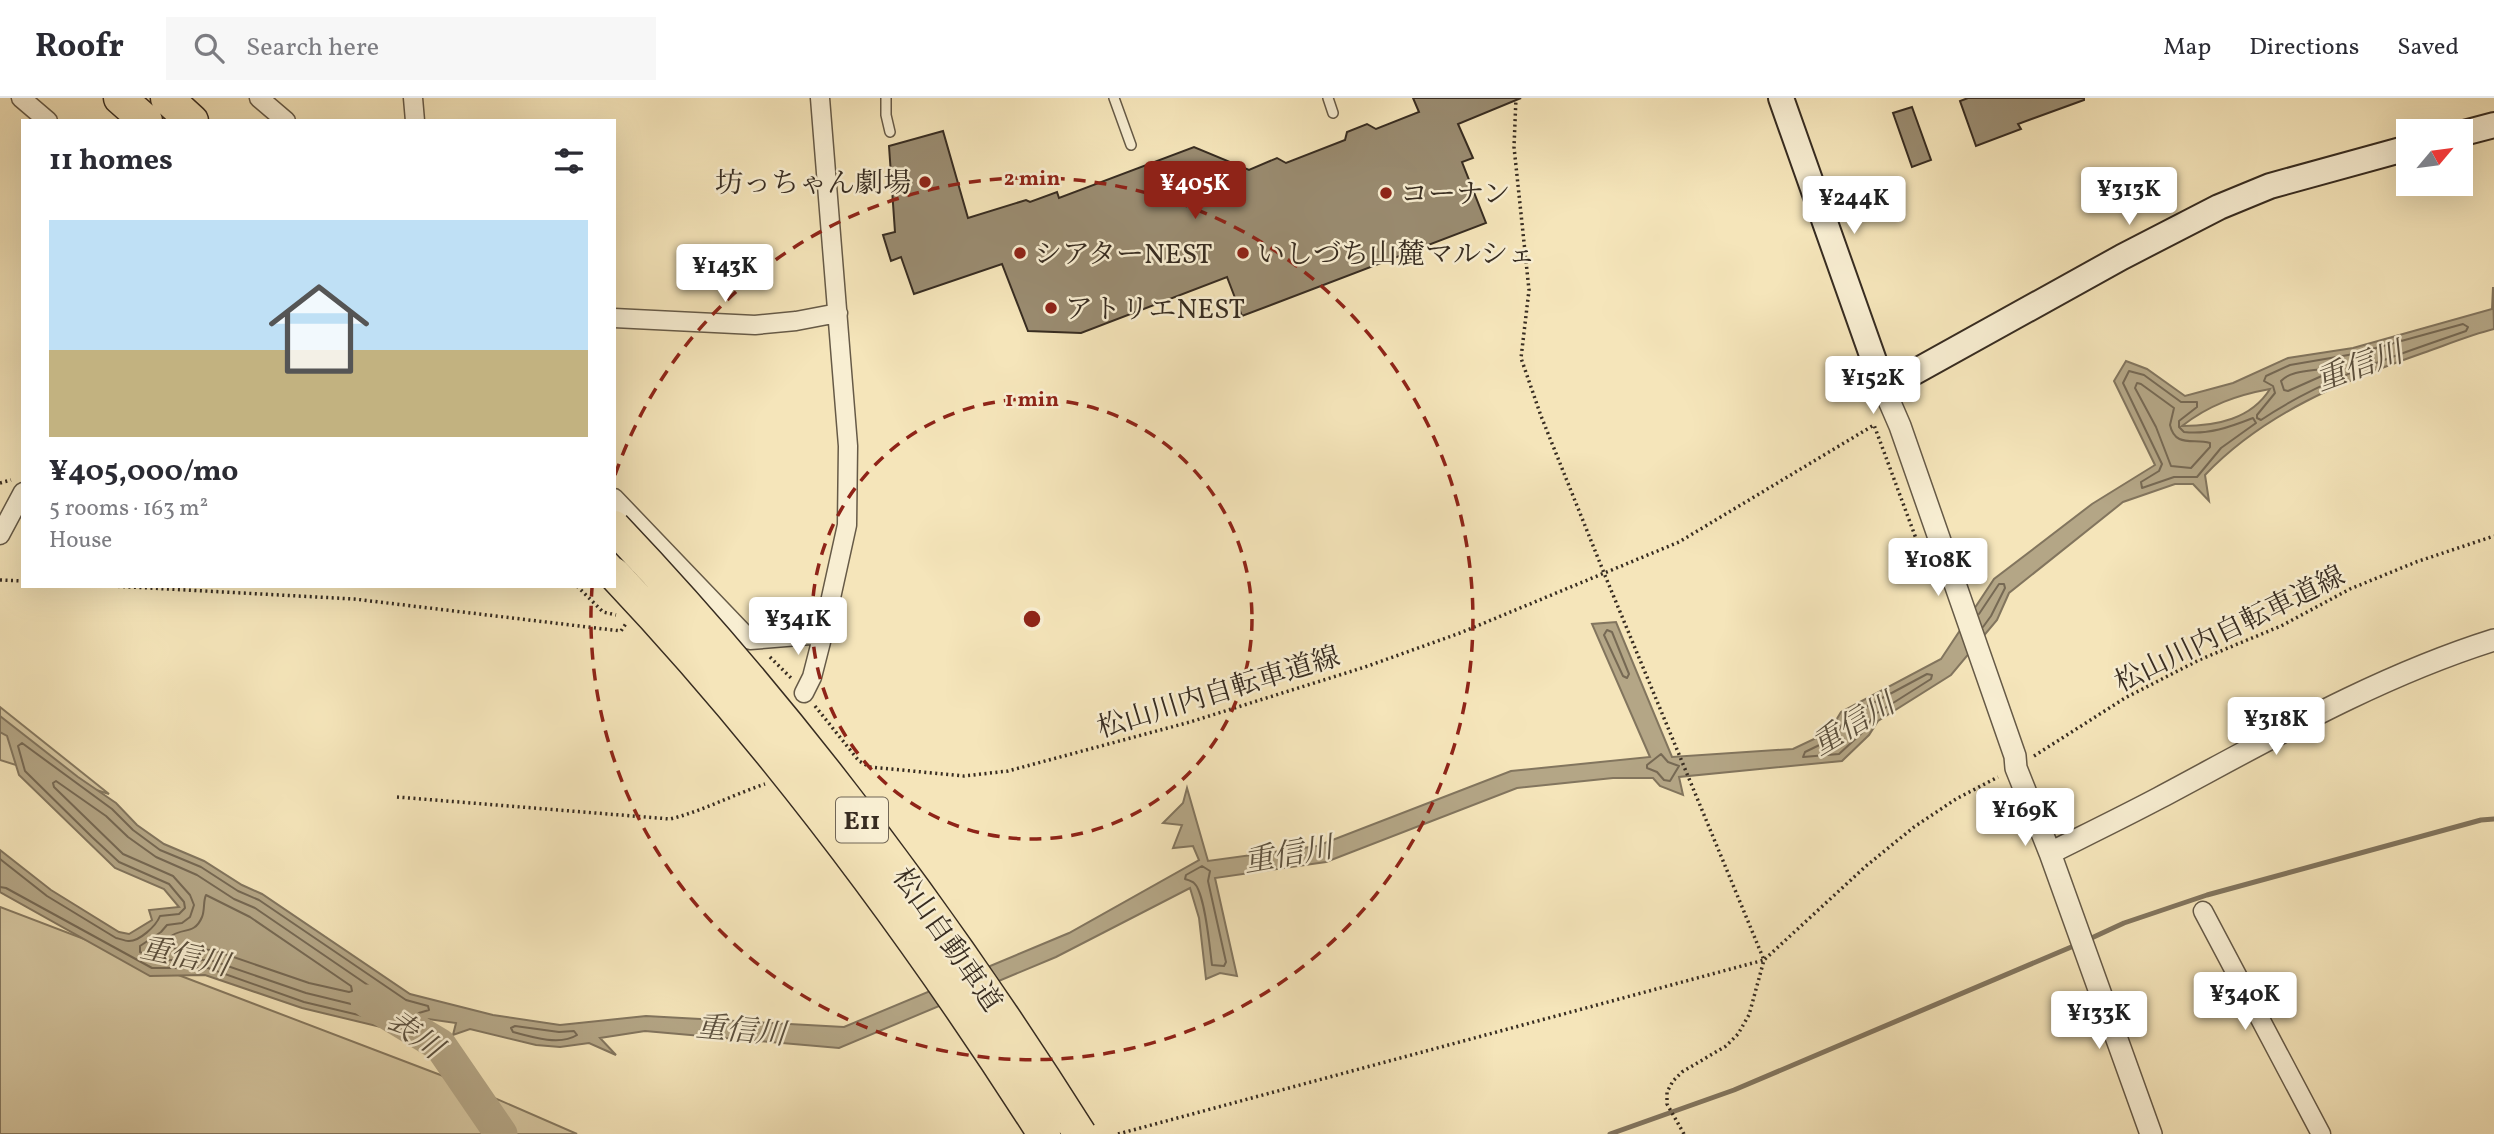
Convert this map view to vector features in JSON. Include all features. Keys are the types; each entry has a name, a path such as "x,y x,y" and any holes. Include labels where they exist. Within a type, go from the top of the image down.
{"highway":[{"path":"120,98 144,119"},
{"path":"167,98 190,119"},
{"name":"松山自動車道","path":"616,529 649,563 757,689 845,798 943,929 1080,1134"},
{"name":"松山自動車道","path":"616,576 734,710 819,816 917,946 1044,1134"}],"main road":[{"path":"1781,98 1884,389 2122,257 2219,207 2270,187 2396,151"},
{"path":"2473,131 2494,125"}],"street":[{"path":"21,98 46,119"},
{"path":"259,98 284,119"},
{"path":"413,98 415,119"},
{"path":"804,693 813,677 847,525 848,446 820,98"},
{"path":"616,318 755,325 838,313"},
{"path":"1884,389 1900,426 2012,766 2050,853 2151,1134"},
{"path":"0,534 21,496"},
{"path":"616,500 750,640 823,634"},
{"path":"2050,853 2272,736 2442,656 2494,640"},
{"path":"2203,911 2321,1134"}],"lane":[{"path":"886,98 890,132"},
{"path":"1114,98 1131,145"},
{"path":"1328,98 1333,113"}],"path":[{"path":"1516,98 1514,147 1529,290 1521,358 1541,416 1604,573 1764,960 1749,1015 1738,1034 1727,1046 1682,1072 1667,1092 1667,1104 1684,1134"},
{"name":"松山川内自転車道線","path":"750,640 780,666 859,761 870,767 964,776 1008,771 1190,722 1365,667 1460,633 1679,542 1874,425 1878,437"},
{"name":"松山川内自転車道線","path":"1764,960 1866,866 1914,827 2125,698 2199,660 2281,626 2350,589 2416,562 2494,536"},
{"path":"0,580 21,582"},
{"path":"149,588 354,599 621,631 630,617"},
{"path":"579,588 603,612 617,615"},
{"path":"397,797 670,819 699,812 731,795"},
{"path":"1118,1134 1764,960"}],"shaded area":[{"path":"0,707 109,794 0,760"},
{"path":"0,907 451,1079 577,1134 0,1134"}],"water":[{"name":"重信川","path":"2493,287 2494,329 2363,375 2306,401 2253,434 2205,475 2209,501 2193,484 2175,484 2123,502 2009,593 1997,620 1951,675 1878,721 1869,735 1842,761 1679,777 1683,795 1660,786 1653,778 1613,778 1517,788 1326,862 1215,878 1237,976 1220,973 1206,979 1199,918 1190,888 1056,957 839,1048 645,1031 600,1038 616,1055 589,1043 560,1047 536,1045 470,1029 453,1035 456,1023 428,1019 389,1029 302,1008 205,975 150,976 0,892 0,850 51,890 119,932 129,934 152,920 149,910 179,907 164,889 115,868 19,775 7,736 0,732 0,716 116,803 137,825 164,844 204,861 262,894 410,994 493,1015 560,1025 646,1016 844,1027 1069,933 1199,860 1193,846 1173,848 1182,825 1163,823 1183,803 1187,788 1208,861 1317,846 1511,771 1650,757 1592,624 1616,622 1672,757 1793,749 1829,732 1841,712 1941,659 1994,579 2092,504 2155,465 2114,381 2126,361 2147,369 2185,396 2233,383 2288,358 2353,348 2492,309","holes":["2270,389 2262,399 2232,419 2182,426 2202,412 2224,402"]}],"building":[{"path":"1413,98 1521,98 1458,124 1473,158 1462,162 1486,223 1242,316 1227,277 1081,333 1028,331 1002,264 914,294 901,257 891,261 883,235 895,232 889,146 943,131 968,218 1057,192 1059,198 1194,147 1249,170 1277,158 1286,163 1345,140 1347,132 1367,124 1376,129 1419,112"},
{"path":"1968,98 2084,100 2018,124 2021,129 1976,146 1960,101"},
{"path":"1912,107 1931,160 1912,167 1893,113"}],"waterway":[{"path":"2085,941 2124,923 2207,895 2481,820 2494,819"},
{"path":"1610,1134 1734,1090 2076,945"},
{"name":"表川","path":"367,1001 440,1045 501,1134"}],"place":[{"name":"坊っちゃん劇場","path":"925,182"},
{"name":"コーナン","path":"1386,193"},
{"name":"シアターNEST","path":"1020,253"},
{"name":"いしづち山麓マルシェ","path":"1243,253"},
{"name":"アトリエNEST","path":"1051,308"}]}
